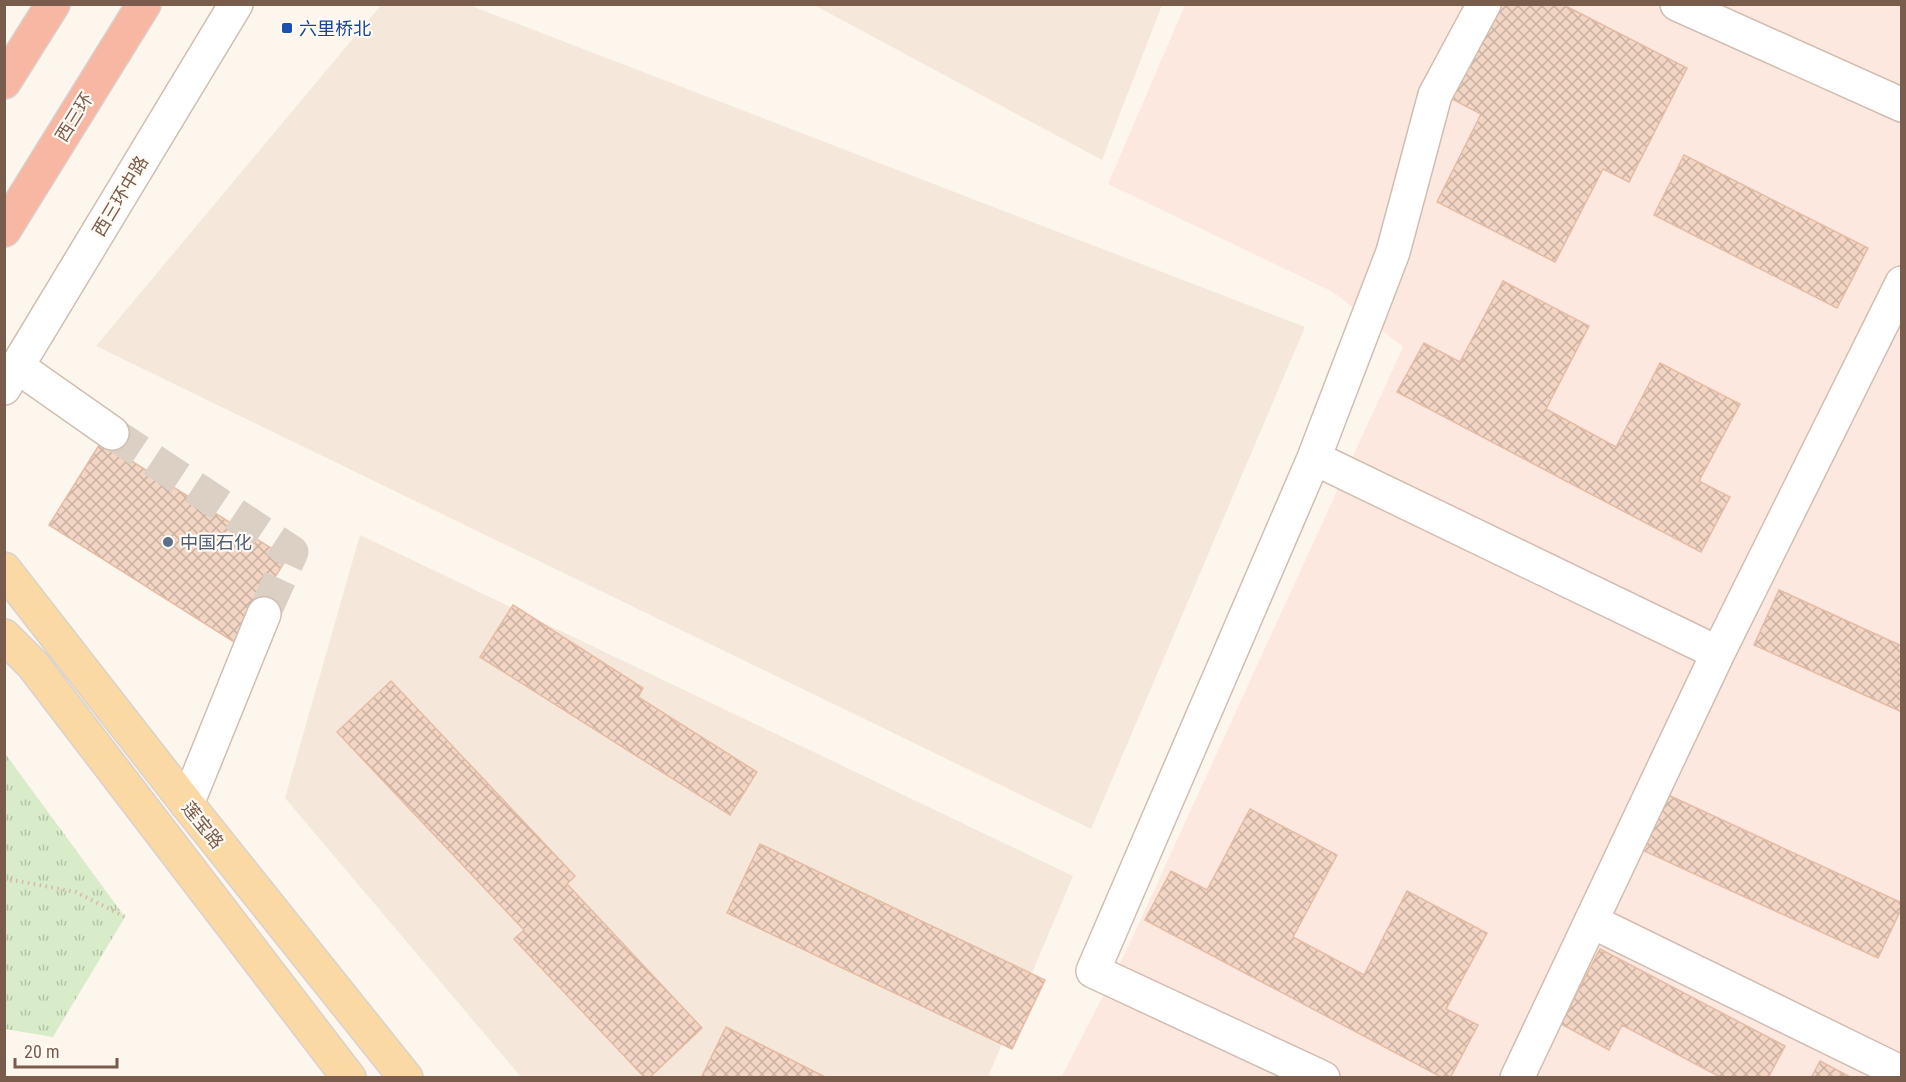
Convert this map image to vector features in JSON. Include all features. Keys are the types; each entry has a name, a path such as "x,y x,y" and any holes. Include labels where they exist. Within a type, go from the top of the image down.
{"highway":[{"path":"4,82 52,4"},
{"name":"西三环","path":"4,230 144,4"}],"main road":[{"name":"莲宝路","path":"4,569 187,804 406,1077"},
{"name":"莲宝路","path":"4,636 33,665 348,1077"}],"street":[{"name":"西三环中路","path":"11,377 236,4"},
{"path":"1323,1077 1093,972 1314,458 1393,252 1434,95 1484,4"},
{"path":"1677,4 1902,105"},
{"path":"1526,1075 1591,921 1718,653 1902,283"},
{"path":"11,377 112,433"},
{"path":"1314,458 1718,653"},
{"path":"187,804 264,614"},
{"path":"1591,921 1902,1073"}],"path":[{"path":"4,880 76,892 125,916"}],"shaded area":[{"path":"1162,4 1102,160 814,5"},
{"path":"381,5 469,5 1305,327 1091,829 96,346"},
{"path":"1185,5 1901,5 1901,1077 1061,1078 1128,947 1403,347 1333,292 1108,184"},
{"path":"360,535 1073,876 988,1077 521,1077 285,798"}],"green space":[{"path":"4,752 125,917 53,1037 5,1029"}],"building":[{"path":"1495,4 1562,4 1687,68 1629,182 1603,169 1555,262 1437,202 1481,114 1448,97"},
{"path":"1684,155 1868,248 1837,308 1654,215"},
{"path":"1503,281 1589,326 1546,409 1616,447 1660,363 1740,404 1699,481 1730,497 1701,552 1397,392 1424,343 1460,362"},
{"name":"中国石化","path":"101,442 287,558 234,642 49,525"},
{"path":"1779,590 1902,646 1902,712 1754,645"},
{"path":"513,605 643,688 638,697 757,772 730,815 480,657"},
{"path":"391,681 575,876 567,884 702,1028 649,1078 645,1078 514,939 524,930 337,732"},
{"path":"1666,794 1902,903 1878,958 1640,849"},
{"path":"1250,809 1337,855 1293,937 1364,975 1407,891 1487,933 1446,1009 1478,1025 1450,1078 1443,1078 1145,920 1171,871 1207,890"},
{"path":"760,844 1045,980 1012,1049 727,913"},
{"path":"1600,949 1785,1046 1768,1078 1722,1078 1622,1025 1609,1050 1561,1024"},
{"path":"726,1027 827,1078 701,1078"},
{"path":"1820,1061 1852,1078 1811,1078"}],"tunnel":[{"path":"112,433 292,552 264,614"}],"place":[{"name":"六里桥北","path":"287,28"},
{"name":"中国石化","path":"168,542"}]}
